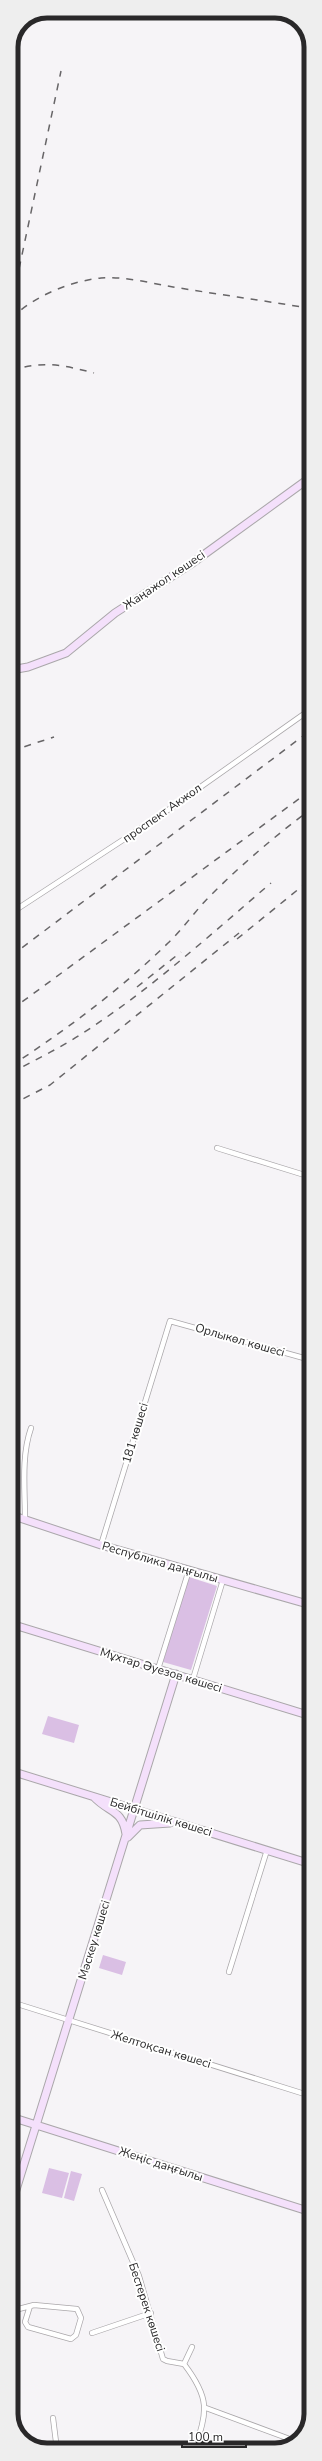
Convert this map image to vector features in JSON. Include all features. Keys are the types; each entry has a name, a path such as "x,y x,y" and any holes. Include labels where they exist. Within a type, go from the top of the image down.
{"main road":[{"name":"Жаңажол көшесі","path":"18,668 55,658 71,649 115,613 191,564 304,481"},
{"name":"Республика даңғылы","path":"18,1518 101,1545 304,1603"},
{"name":"Мұхтар Әуезов көшесі","path":"18,1626 304,1714"},
{"name":"Мәскеу көшесі","path":"18,2183 70,2020 176,1674"},
{"name":"Бейбітшілік көшесі","path":"18,1773 304,1862"},
{"path":"92,1796 101,1805 119,1814 124,1822 126,1836"},
{"path":"122,1848 131,1832 140,1825 176,1822"},
{"name":"Жеңіс даңғылы","path":"18,2120 304,2210"}],"street":[{"name":"проспект Акжол","path":"18,909 158,817 304,714"},
{"path":"217,1148 304,1175"},
{"name":"Орлыкөл көшесі","path":"170,1321 304,1358"},
{"name":"181 көшесі","path":"101,1545 170,1321"},
{"path":"25,1520 24,1466 27,1440 31,1428"},
{"path":"158,1669 189,1570"},
{"path":"193,1679 223,1580"},
{"path":"229,1972 267,1850"},
{"name":"Желтоқсан көшесі","path":"18,2004 304,2094"},
{"name":"Бестерек көшесі","path":"102,2190 139,2276 151,2313 163,2359 184,2364"},
{"path":"18,2309 30,2306 34,2305 77,2309 81,2318 76,2335 71,2340 28,2327 25,2322 30,2306"},
{"path":"92,2333 151,2313"},
{"path":"192,2347 184,2364 198,2385 206,2408 196,2443"},
{"path":"206,2408 290,2439"},
{"path":"53,2418 56,2443"}],"shaded area":[{"path":"189,1577 217,1586 191,1670 163,1662"},
{"path":"48,1716 79,1725 74,1743 42,1734"},
{"path":"103,1955 126,1962 122,1975 99,1968"},
{"path":"49,2168 69,2173 62,2198 42,2193"},
{"path":"71,2171 82,2174 74,2201 64,2198"}],"railway":[{"path":"18,274 61,71"},
{"path":"18,313 52,291 64,286 101,278 128,279 302,307"},
{"path":"18,369 33,366 52,365 94,373"},
{"path":"18,951 304,735"},
{"path":"18,749 54,737"},
{"path":"18,1005 304,795"},
{"path":"18,1061 73,1023 131,977 173,938 205,902 234,873 304,815"},
{"path":"18,1069 74,1038 132,999 271,883"},
{"path":"237,939 304,885"},
{"path":"18,1101 50,1085 239,933"},
{"path":"137,987 181,952"}]}
